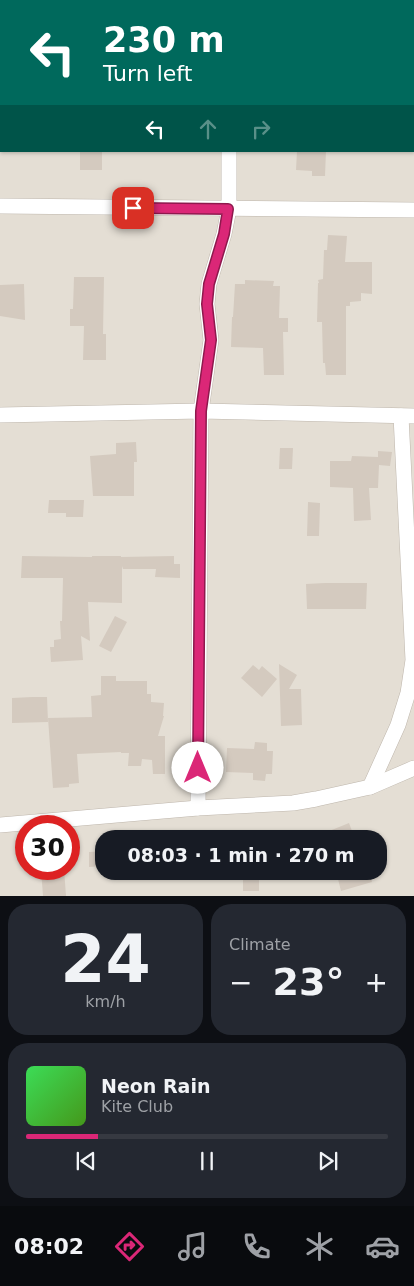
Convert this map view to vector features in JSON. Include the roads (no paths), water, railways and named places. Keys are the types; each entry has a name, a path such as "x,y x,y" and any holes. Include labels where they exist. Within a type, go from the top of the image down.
{"street":[{"path":"198,808 201,411 211,340 207,304 209,284 224,234 228,209 229,152"},
{"path":"0,206 414,210"},
{"path":"0,415 201,411 408,416 413,660 408,693 398,725 370,787"},
{"path":"0,824 198,808 293,803 370,787 414,768"}]}
